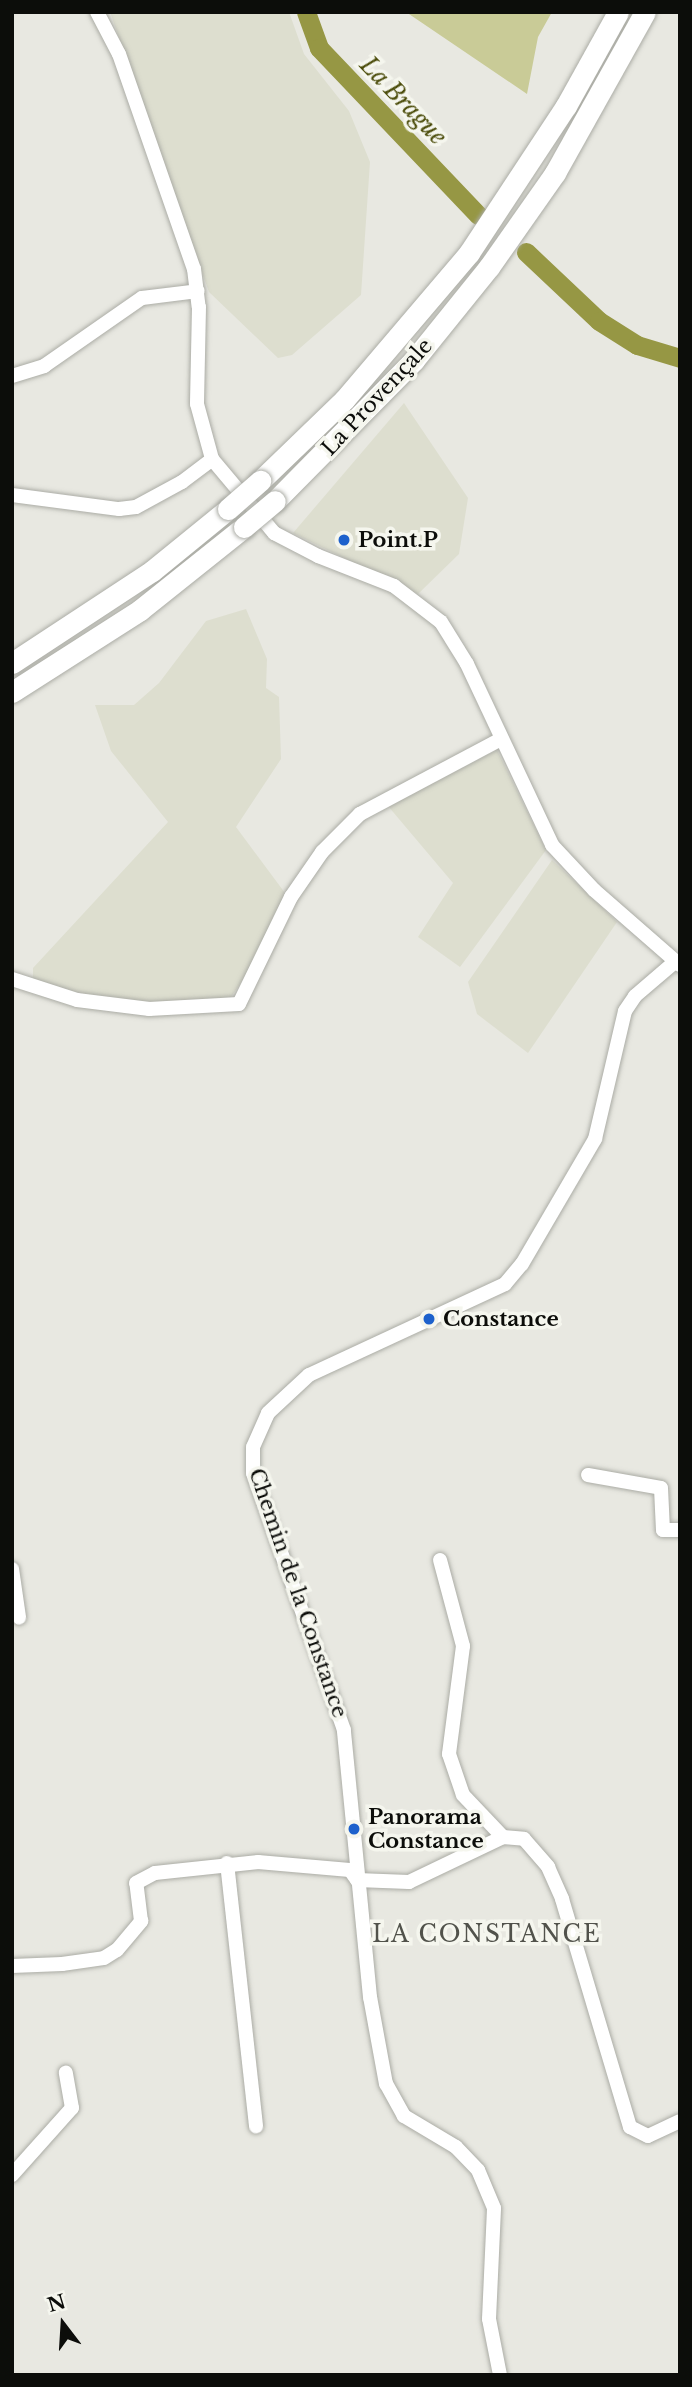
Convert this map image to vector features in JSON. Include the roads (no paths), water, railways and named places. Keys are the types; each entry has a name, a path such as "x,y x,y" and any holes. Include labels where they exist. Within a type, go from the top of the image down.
{"highway":[{"name":"La Provençale","path":"12,663 152,571 260,481 344,400 469,253 533,160 618,12"},
{"name":"La Provençale","path":"12,692 140,610 244,527 275,501 414,360 489,267 555,173 645,12"}],"street":[{"path":"97,12 124,66 198,291 194,377 201,429 212,459 274,533 318,556 394,586 441,622 467,664 552,845 594,890 678,963"},
{"path":"12,376 44,366 133,302 198,291"},
{"path":"12,495 119,509 136,507 182,482 212,459"},
{"path":"12,979 77,1000 149,1009 239,1004 291,897 322,852 360,814 501,739"},
{"name":"Chemin de la Constance","path":"500,2375 489,2319 494,2208 478,2170 456,2147 404,2116 393,2102 375,2031 344,1730 253,1473 253,1447 260,1427 281,1399 309,1375 505,1284 522,1264 595,1139 625,1011 635,996 678,963"},
{"path":"588,1475 661,1488 663,1530 680,1530"},
{"path":"440,1560 463,1646 449,1754 463,1796 503,1837"},
{"path":"12,1569 19,1617"},
{"path":"12,1966 104,1958 117,1950 141,1921 136,1883 155,1873 227,1863 350,1870 358,1880 409,1882 503,1837 524,1839 548,1867 579,1951 630,2127 648,2136 680,2121"},
{"path":"227,1863 256,2126"},
{"path":"12,2175 72,2108 66,2073"}],"waterway":[{"name":"La Brague","path":"306,12 319,48 478,215"},
{"name":"La Brague","path":"526,252 599,321 637,345 680,358"}],"place":[{"name":"Point.P","path":"344,540"},
{"name":"Constance","path":"429,1319"},
{"name":"Panorama Constance","path":"354,1829"}],"district":[{"name":"LA CONSTANCE","path":"487,1934"}]}
